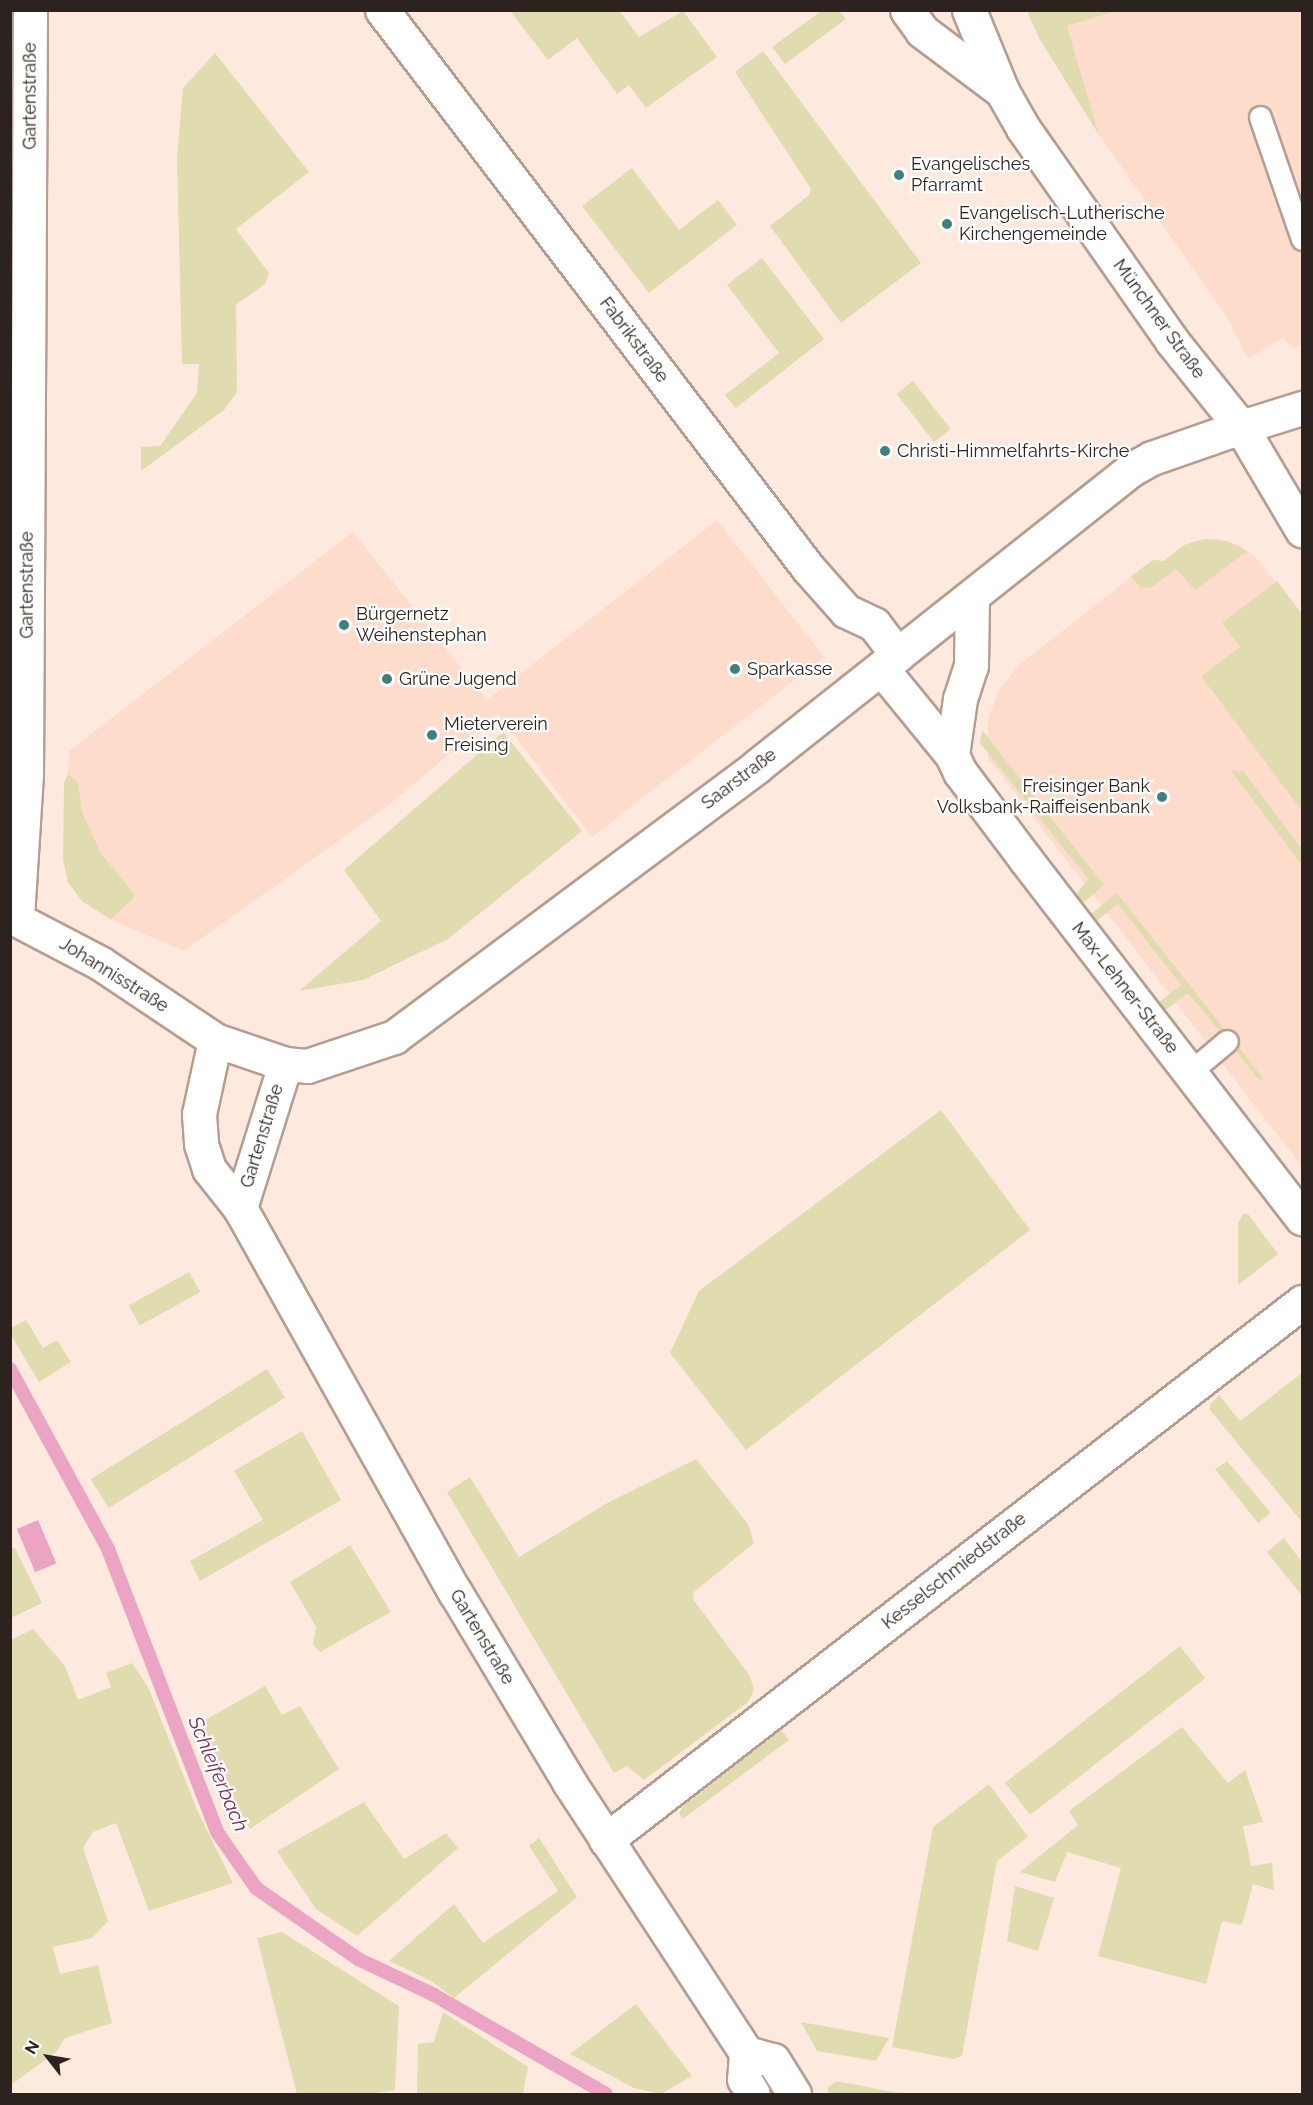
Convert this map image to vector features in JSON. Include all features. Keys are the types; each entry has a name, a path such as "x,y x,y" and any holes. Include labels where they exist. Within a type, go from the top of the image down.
{"street":[{"name":"Gartenstraße","path":"14,916 26,776 20,253 30,10"},
{"name":"Fabrikstraße","path":"382,10 808,568 846,611 874,624 889,662"},
{"path":"907,10 922,31 1002,91"},
{"name":"Münchner Straße","path":"969,10 1002,91 1166,334 1241,427 1302,530"},
{"name":"Saarstraße","path":"215,1040 285,1064 307,1066 394,1037 456,995 889,662 1130,470 1152,458 1302,408"},
{"path":"952,755 960,699 972,666 972,597"},
{"name":"Max-Lehner-Straße","path":"889,662 952,755 960,772 1302,1218"},
{"name":"Johannisstraße","path":"14,916 100,963 215,1040"},
{"name":"Gartenstraße","path":"215,1040 200,1114 201,1144 209,1169 240,1208 455,1592 606,1840 746,2053"},
{"name":"Gartenstraße","path":"240,1208 285,1064"},
{"name":"Kesselschmiedstraße","path":"606,1840 1302,1302"},
{"path":"753,2094 744,2079 746,2053 773,2060 794,2094"}],"lane":[{"path":"1260,117 1302,239"},
{"path":"1190,1072 1227,1041"}],"shaded area":[{"path":"510,11 620,11 639,37 683,11 717,57 646,108 629,85 617,94 577,38 548,60"},
{"path":"821,11 839,11 846,19 785,64 772,47"},
{"path":"1027,11 1116,11 1067,26 1099,135 1039,38"},
{"path":"1116,11 1302,11 1302,345 1293,348 1283,338 1248,359 1227,317 1099,135 1067,26"},
{"path":"763,51 921,263 841,323 770,226 809,195 811,189 735,72"},
{"path":"215,53 309,172 236,229 269,273 265,284 236,305 237,392 224,410 141,471 141,447 160,446 197,393 199,364 182,364 177,157 183,88"},
{"path":"632,168 679,230 718,200 737,225 649,293 582,206"},
{"path":"762,258 824,339 736,408 725,395 779,353 727,285"},
{"path":"913,381 951,429 934,442 896,394"},
{"path":"717,520 824,657 592,837 498,714 387,806 184,951 107,918 82,901 68,882 63,859 69,751 353,532 487,700"},
{"path":"1205,539 1227,541 1247,551 1195,590 1176,569 1152,587 1141,588 1131,576 1153,560 1164,561 1184,545"},
{"path":"1216,539 1239,545 1255,557 1302,614 1302,1167 988,758 988,719 999,690 1019,665 1153,560 1164,561 1193,541"},
{"path":"1277,581 1302,614 1302,811 1201,676 1240,647 1222,623"},
{"path":"982,730 1104,885 1083,903 1076,895 1088,879 980,743"},
{"path":"503,732 582,831 448,939 363,980 299,991 381,921 344,870"},
{"path":"1230,770 1244,772 1302,849 1302,865"},
{"path":"68,774 78,782 82,812 100,852 134,894 133,899 111,919 82,901 68,882 63,859 64,783"},
{"path":"1117,893 1263,1078 1260,1081 1188,993 1164,1011 1158,1003 1181,985 1118,904 1095,922 1090,915"},
{"path":"941,1110 1030,1230 746,1450 670,1353 699,1291"},
{"path":"1243,1214 1248,1214 1278,1254 1238,1285 1238,1223"},
{"path":"189,1272 200,1292 140,1326 129,1305"},
{"path":"26,1320 43,1348 57,1340 71,1362 39,1382 11,1335 11,1328"},
{"path":"267,1369 285,1398 109,1508 91,1479"},
{"path":"1302,1373 1302,1522 1210,1410 1210,1405 1219,1395 1240,1421"},
{"path":"302,1431 341,1500 200,1581 190,1561 263,1520 234,1471"},
{"path":"696,1459 748,1524 754,1543 694,1592 693,1599 750,1676 754,1690 748,1702 644,1780 627,1766 614,1773 447,1492 470,1477 519,1557 609,1502"},
{"path":"1227,1461 1271,1513 1258,1523 1215,1469"},
{"path":"38,1520 56,1563 35,1572 17,1529"},
{"path":"1284,1538 1302,1562 1302,1596 1267,1552"},
{"path":"350,1545 391,1612 320,1652 313,1645 316,1627 290,1582"},
{"path":"11,1547 15,1548 42,1603 11,1618"},
{"path":"33,1629 65,1666 78,1700 111,1687 106,1673 132,1663 148,1687 199,1814 233,1883 149,1911 116,1823 93,1832 83,1848 108,1921 92,1938 53,1947 60,1974 98,1965 112,2023 65,2038 56,2052 11,2085 11,1640"},
{"path":"1180,1646 1205,1678 1030,1815 1005,1783"},
{"path":"265,1686 282,1715 300,1706 339,1769 250,1829 193,1727"},
{"path":"1182,1727 1228,1783 1245,1770 1263,1822 1243,1826 1251,1866 1272,1863 1274,1890 1253,1884 1242,1925 1222,1921 1206,1984 1098,1956 1121,1868 1067,1852 1055,1882 1020,1872 1078,1825 1069,1811"},
{"path":"781,1730 789,1740 683,1819 679,1814 683,1806"},
{"path":"989,1784 1028,1837 997,1861 962,2056 953,2059 892,2047 933,1827"},
{"path":"364,1802 404,1859 446,1833 458,1848 357,1936 316,1909 277,1851"},
{"path":"539,1838 577,1897 454,1998 431,1981 389,1961 454,1904 483,1943 558,1891 529,1846"},
{"path":"1015,1886 1054,1898 1038,1951 1007,1941"},
{"path":"282,1932 399,2006 395,2090 370,2094 297,2094 257,1938"},
{"path":"636,2004 692,2076 661,2094 634,2088 570,2054"},
{"path":"443,2012 528,2067 523,2094 417,2094 418,2044 434,2042"},
{"path":"801,2022 889,2038 876,2061 817,2051"},
{"path":"835,2082 903,2094 828,2094 828,2087"}],"waterway":[{"name":"Schleiferbach","path":"10,1369 108,1549 217,1832 256,1888 358,1959 434,1995 606,2094"}],"place":[{"name":"Evangelisches Pfarramt","path":"899,175"},
{"name":"Evangelisch-Lutherische Kirchengemeinde","path":"947,224"},
{"name":"Christi-Himmelfahrts-Kirche","path":"885,451"},
{"name":"Bürgernetz Weihenstephan","path":"344,625"},
{"name":"Sparkasse","path":"735,669"},
{"name":"Grüne Jugend","path":"387,679"},
{"name":"Mieterverein Freising","path":"432,735"},
{"name":"Freisinger Bank Volksbank-Raiffeisenbank","path":"1162,797"}]}
